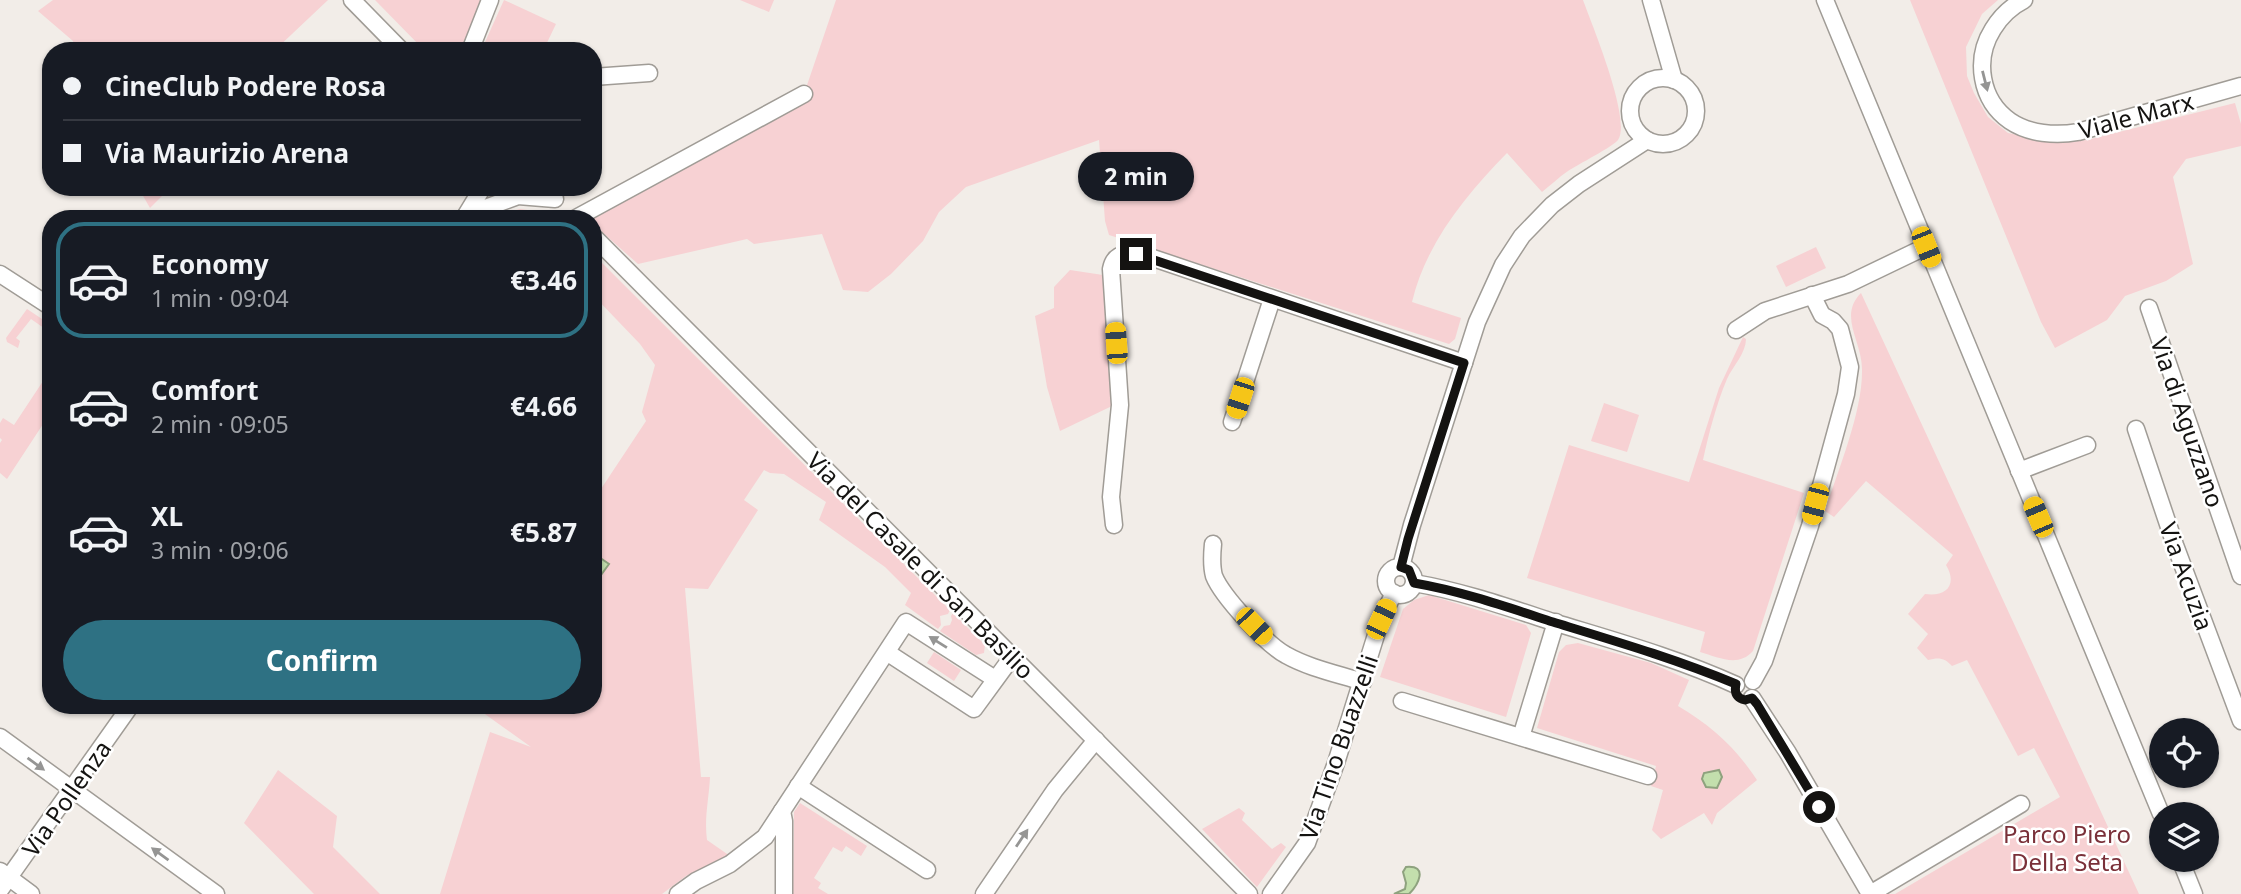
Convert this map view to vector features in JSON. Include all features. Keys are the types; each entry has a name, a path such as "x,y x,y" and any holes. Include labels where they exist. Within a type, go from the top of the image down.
{"street":[{"path":"352,0 393,42"},
{"path":"474,42 490,0"},
{"path":"1651,0 1674,80"},
{"path":"1825,0 2156,802"},
{"name":"Viale Marx","path":"2024,0 2003,15 1989,35 1981,68 1992,103 2011,121 2024,128 2054,134 2078,132 2241,86"},
{"path":"602,76 649,73"},
{"path":"1664,78 1684,85 1691,93 1696,114 1687,134 1668,144 1647,140 1632,124 1631,102 1636,93 1643,85 1664,78"},
{"path":"592,210 804,94"},
{"path":"1401,567 1464,363 1490,290 1522,236 1539,217 1560,198 1647,140"},
{"path":"482,210 518,196 555,199"},
{"path":"552,196 567,210"},
{"name":"Via del Casale di San Basilio","path":"602,245 1249,894"},
{"path":"1736,330 1765,311 1848,284 1926,247"},
{"path":"1114,525 1111,496 1120,405 1111,275 1114,260 1127,253 1143,255 1464,363"},
{"path":"0,274 42,301"},
{"path":"1753,681 1765,661 1810,526 1846,394 1850,367 1840,329 1822,315 1812,295"},
{"path":"1232,422 1272,299"},
{"name":"Via di Aguzzano","path":"2149,308 2241,576"},
{"name":"Via Acuzia","path":"2136,429 2175,545 2241,721"},
{"path":"2019,471 2087,445"},
{"path":"1213,544 1212,569 1218,583 1276,649 1301,662 1363,681"},
{"path":"1401,567 1409,570 1414,583 1408,592 1394,593 1387,584 1387,578 1393,569 1401,567"},
{"path":"1414,583 1478,598 1556,622 1685,663 1736,684"},
{"name":"Via Tino Buazzelli","path":"1270,894 1307,843 1336,763 1381,619 1394,593"},
{"path":"678,894 696,881 745,855 765,838 906,622 995,679"},
{"path":"1521,737 1556,622"},
{"path":"888,653 974,709 1012,657"},
{"path":"1742,679 1753,681 1757,689 1752,698 1745,700 1738,697 1735,693 1736,684 1742,679"},
{"path":"1752,698 1788,753 1870,894 2021,804"},
{"path":"1402,701 1648,776"},
{"name":"Via Pollenza","path":"3,880 72,790 125,714"},
{"path":"0,737 216,894"},
{"path":"984,894 1055,790 1096,740"},
{"path":"798,786 927,870"},
{"path":"782,811 784,894"},
{"path":"2185,872 2194,894"},
{"path":"3,880 31,894"}],"green space":[{"path":"53,0 328,0 284,42 73,42 38,11"},
{"path":"375,0 483,0 467,42 416,42"},
{"path":"504,0 556,24 547,42 485,42"},
{"path":"740,0 774,0 769,12"},
{"path":"836,0 1583,0 1609,72 1620,113 1621,129 1615,143 1568,171 1542,192 1507,153 1463,203 1437,240 1418,280 1412,302 1461,318 1455,339 1449,344 1109,235 1105,221 1099,140 966,187 939,212 923,241 891,274 868,292 843,290 822,234 754,244 747,239 638,264 602,232 602,210 804,94"},
{"path":"1910,0 1998,0 1982,14 1966,47 1967,76 1988,117 2008,133 2058,143 2087,140 2235,103 2241,124 2241,146 2186,159 2173,177 2193,264 2166,281 2125,296 2107,320 2055,348 2041,322"},
{"path":"143,196 162,196 150,208"},
{"path":"1816,247 1826,268 1786,287 1776,266"},
{"path":"602,263 950,610 948,614 940,616 941,625 938,629 905,605 911,593 885,567 819,520 826,502 784,474 764,470 744,500 758,510 708,589 685,588 701,777 710,777 706,816 707,840 730,856 686,876 662,894 440,894 490,732 531,747 485,714 602,714 602,487 646,421 642,412 655,365 640,344 602,304"},
{"path":"1070,270 1103,275 1112,406 1060,431 1047,387 1035,316 1054,308 1054,287"},
{"name":"Parco Piero Della Seta","path":"1861,293 2139,894 1895,894 2060,797 2034,748 2018,756 1967,660 1952,666 1941,659 1928,660 1917,648 1928,634 1908,614 1925,594 1939,594 1948,588 1951,578 1946,565 1953,555 1866,481 1834,517 1825,511 1849,440 1861,385 1861,359 1851,311"},
{"path":"27,309 42,319 42,327 31,319 16,338 20,341 18,348 7,342 6,338"},
{"path":"1743,337 1746,339 1744,349 1723,389 1703,460 1804,493 1753,651 1734,660 1700,652 1705,632 1527,578 1569,445 1689,482 1719,388"},
{"path":"42,383 42,426 7,479 0,473 0,423 3,418 14,425"},
{"path":"1604,403 1639,415 1627,452 1591,441"},
{"path":"1429,595 1526,625 1531,633 1506,717 1380,677 1403,609 1414,600"},
{"path":"953,613 985,645 984,653 976,655 940,631 944,626 950,625"},
{"path":"1578,643 1651,663 1689,680 1678,706 1722,738 1757,780 1717,813 1712,825 1704,813 1661,839 1652,830 1663,790 1651,786 1656,766 1537,728 1559,652 1566,645"},
{"path":"934,652 961,670 954,681 927,663"},
{"path":"278,770 337,816 333,847 380,894 314,894 244,823"},
{"path":"800,803 867,846 861,856 846,846 842,852 833,847 814,878 821,883 818,888 828,894 793,894 794,812"},
{"path":"1239,808 1245,813 1242,820 1272,849 1281,843 1286,847 1257,887 1202,829"}],"shaded area":[{"path":"602,559 609,564 602,574"},
{"path":"1719,770 1722,777 1717,788 1706,787 1702,779 1704,773"},
{"path":"1406,867 1413,867 1419,872 1416,886 1409,894 1394,894 1405,889 1403,872"}],"route":[{"path":"1136,254 1464,363 1401,567 1409,570 1414,583 1478,598 1629,645 1685,663 1736,684 1735,693 1738,697 1745,700 1752,698 1757,704 1819,807"}]}
